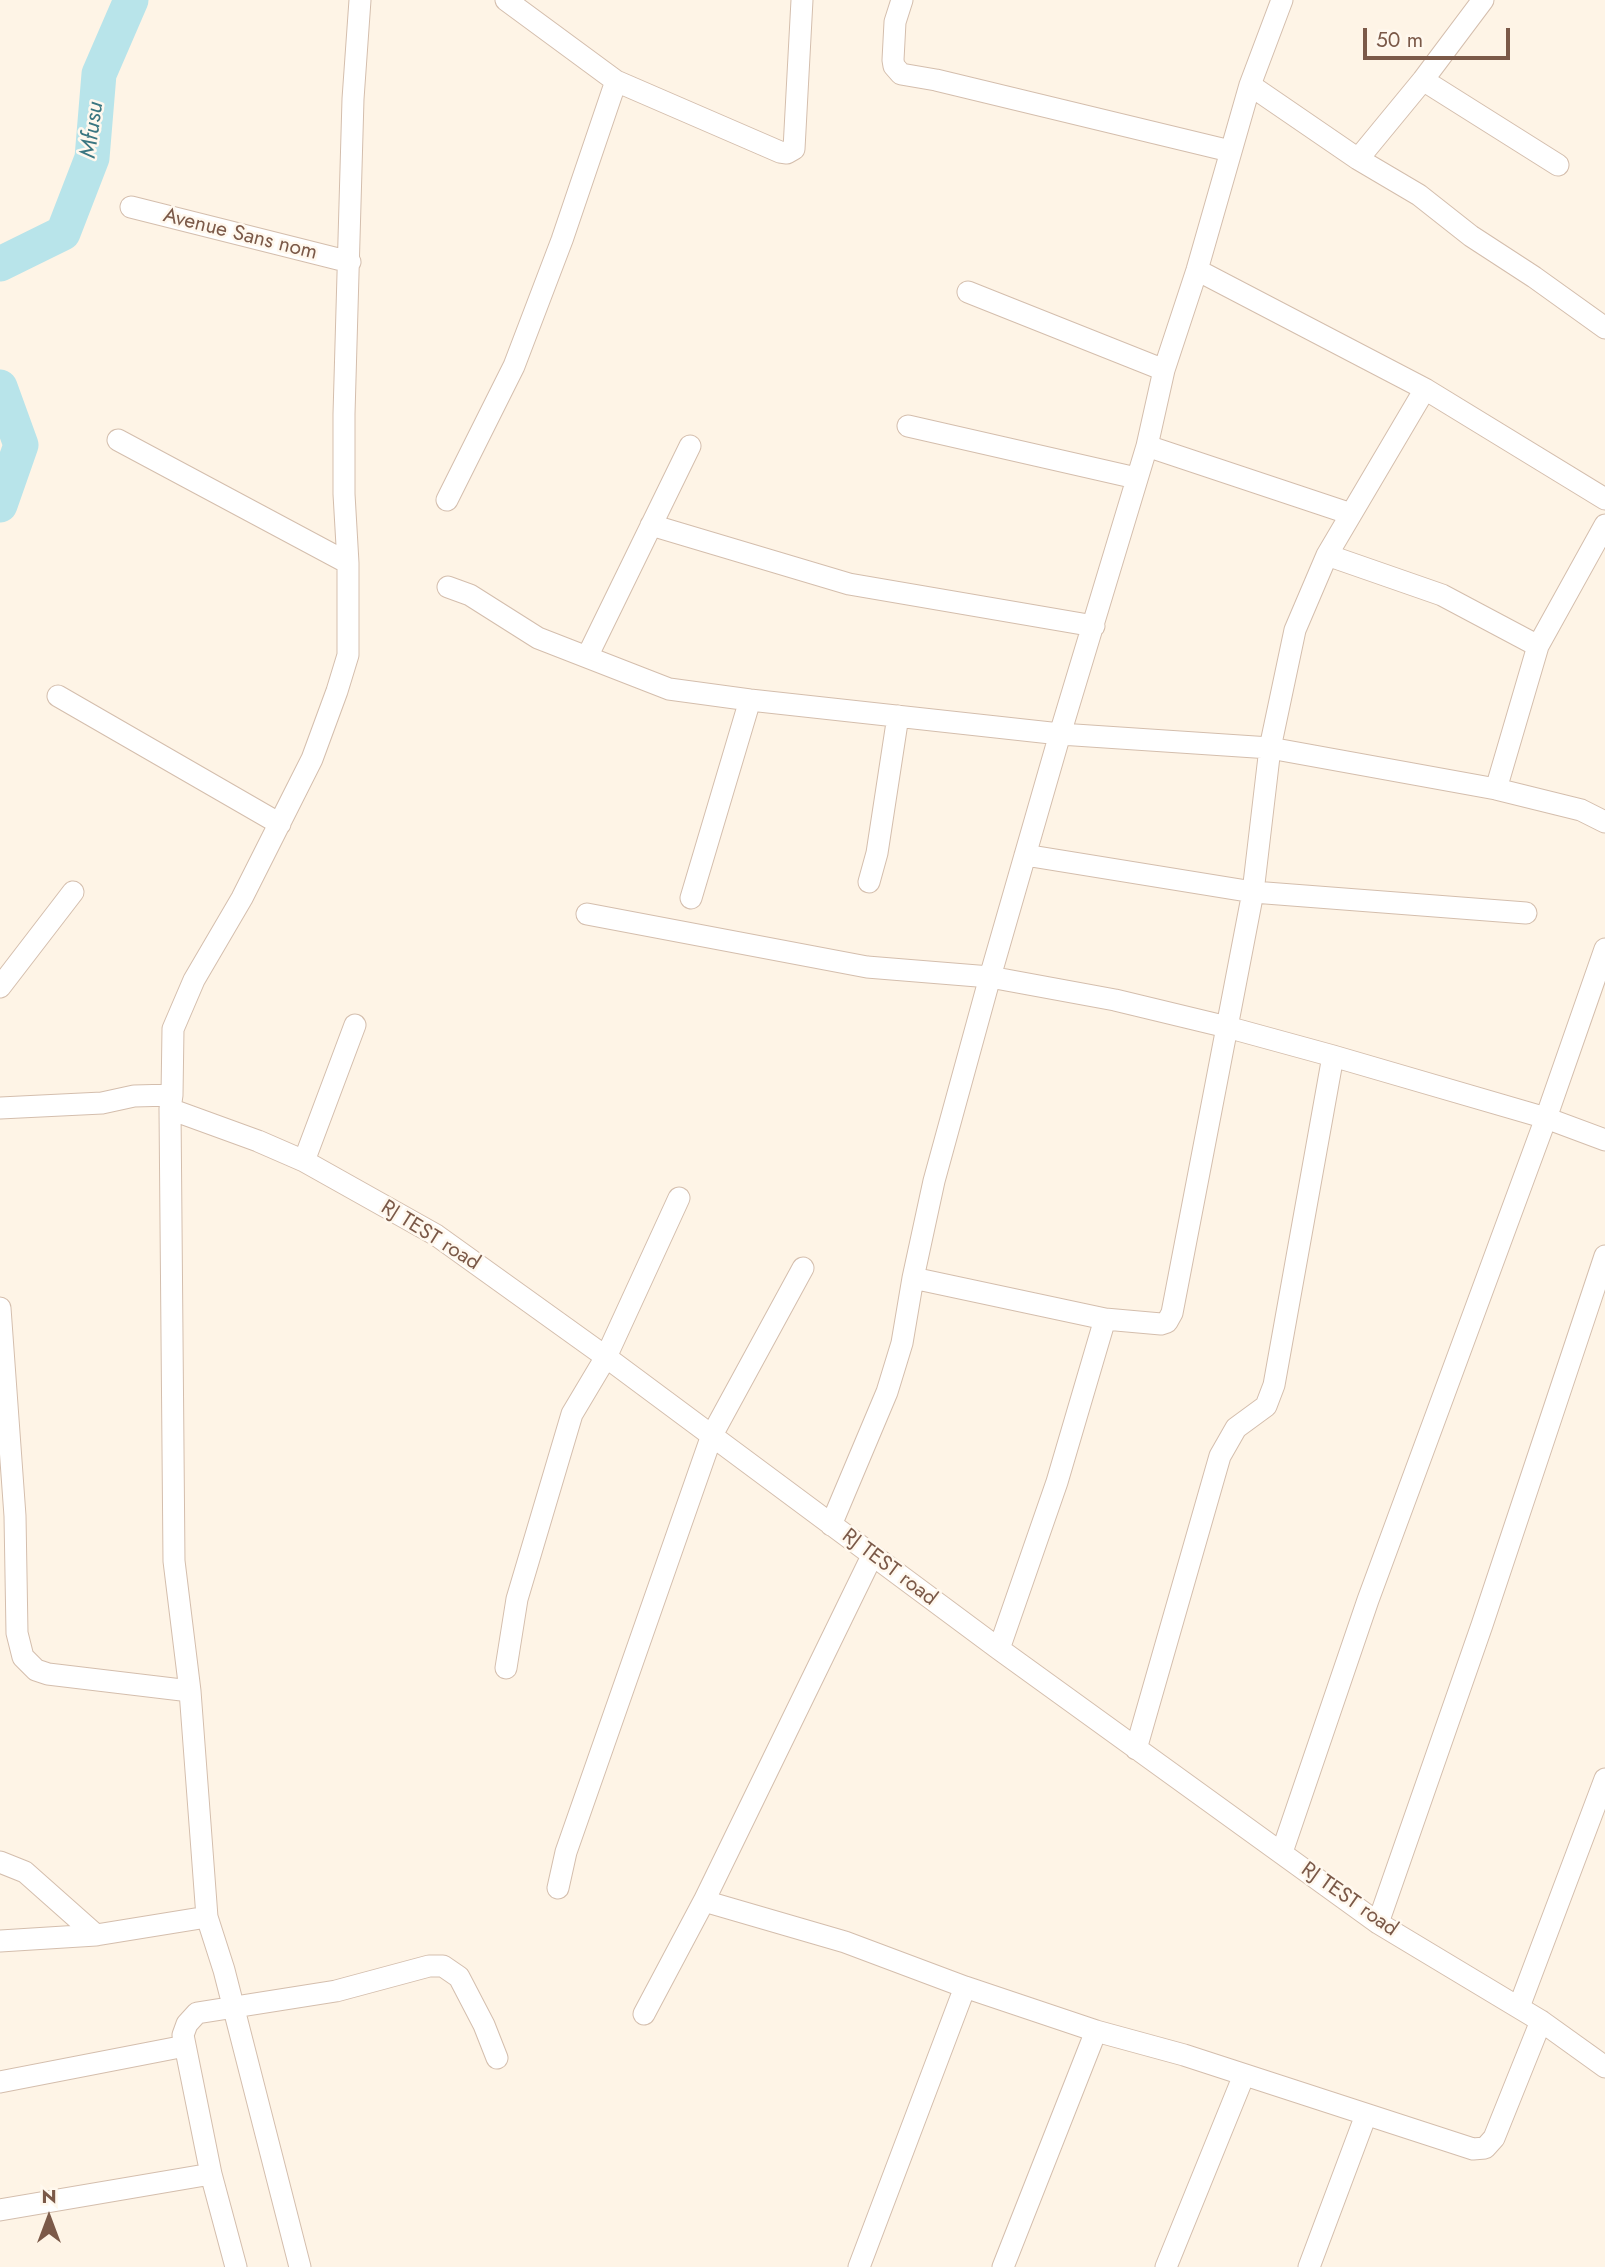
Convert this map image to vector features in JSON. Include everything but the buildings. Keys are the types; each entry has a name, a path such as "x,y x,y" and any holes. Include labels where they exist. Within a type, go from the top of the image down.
{"street":[{"path":"300,2267 224,1970 207,1917 190,1691 174,1561 171,1102 173,1029 194,980 242,898 312,760 348,654 344,414 353,99 360,0"},
{"path":"506,0 616,81 780,152 791,152 794,149 803,0"},
{"path":"902,0 895,22 893,60 894,66 901,74 963,86 1230,151"},
{"path":"1359,159 1483,0"},
{"path":"831,1525 887,1391 902,1343 934,1181 990,977 1147,446 1164,370 1197,270 1275,2"},
{"path":"1423,80 1558,165"},
{"path":"447,500 514,366 562,240 616,81"},
{"path":"1250,85 1359,159 1419,195 1471,236 1534,276 1605,328"},
{"name":"Avenue Sans nom","path":"131,207 350,262"},
{"path":"1197,270 1425,389 1605,499"},
{"path":"968,292 1164,370"},
{"path":"913,1278 1105,1319 1161,1324 1167,1322 1172,1313 1253,892 1270,748 1295,630 1327,555 1425,389"},
{"path":"908,426 1136,478"},
{"path":"118,440 348,563"},
{"path":"587,657 690,446"},
{"path":"1147,446 1351,514"},
{"path":"650,525 849,584 1094,626"},
{"path":"1496,789 1538,646 1605,525"},
{"path":"1327,555 1443,595 1538,646"},
{"path":"448,587 470,595 538,638 669,689 1060,734 1270,748 1496,789 1581,810 1605,822"},
{"path":"58,696 280,824"},
{"path":"691,898 750,700"},
{"path":"869,882 877,853 898,716"},
{"path":"1025,855 1253,892 1527,913"},
{"path":"0,987 73,892"},
{"path":"587,915 867,967 990,977 1115,1000 1333,1056 1546,1118 1605,1140"},
{"path":"1282,1852 1368,1600 1546,1118 1605,949"},
{"path":"304,1161 355,1025"},
{"path":"1136,1749 1220,1456 1236,1429 1266,1406 1274,1385 1333,1056"},
{"path":"0,1108 102,1103 134,1096 171,1102"},
{"name":"RJ TEST road","path":"171,1102 304,1161 436,1235 712,1435 999,1650 1378,1923 1519,2007 1605,2067"},
{"path":"506,1668 517,1600 572,1414 606,1357 679,1198"},
{"path":"1378,1923 1482,1625 1605,1256"},
{"path":"558,1888 566,1852 712,1435 803,1268"},
{"path":"0,1308 15,1516 17,1633 23,1657 36,1670 48,1674 190,1691"},
{"path":"999,1650 1056,1482 1105,1319"},
{"path":"644,2014 704,1901 872,1556"},
{"path":"1519,2007 1605,1779"},
{"path":"0,1862 25,1872 96,1935"},
{"path":"704,1901 845,1942 965,1987 1096,2031 1184,2054 1244,2076 1473,2149 1485,2148 1494,2138 1541,2021"},
{"path":"0,1941 96,1935 207,1917"},
{"path":"236,2267 211,2174 183,2035 187,2024 197,2013 336,1991 429,1966 443,1966 459,1977 484,2025 497,2059"},
{"path":"859,2267 965,1987"},
{"path":"1003,2267 1096,2031"},
{"path":"0,2082 185,2046"},
{"path":"1166,2267 1244,2076"},
{"path":"1309,2267 1366,2115"},
{"path":"0,2210 211,2174"}],"waterway":[{"name":"Mfusu","path":"0,264 63,233 92,158 99,74 131,0"},
{"name":"Mfusu","path":"0,387 21,445 0,505"}]}
